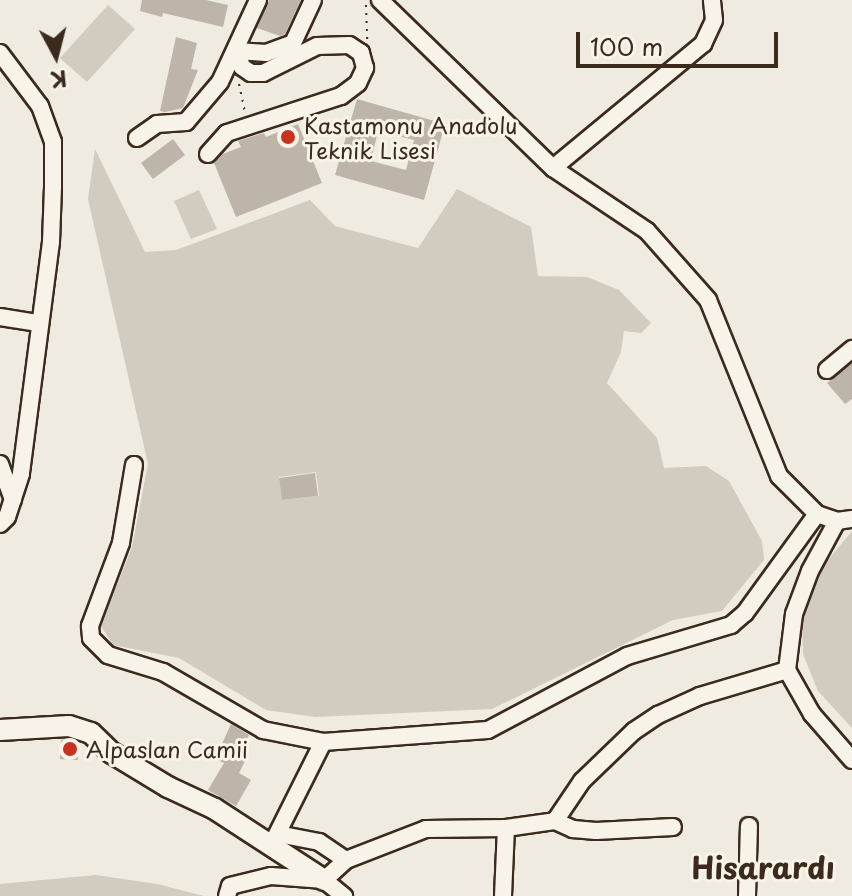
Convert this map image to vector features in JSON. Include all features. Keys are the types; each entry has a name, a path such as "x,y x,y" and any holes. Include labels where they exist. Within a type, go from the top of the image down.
{"main road":[{"path":"0,730 69,726 91,733 112,753 145,774 275,839 324,880"}],"street":[{"path":"137,138 157,124 186,122 239,59 258,0"},
{"path":"239,59 293,43 313,0"},
{"path":"380,0 553,168 647,231 708,300 779,476 817,514 844,520 810,571 794,614 787,670 812,714 852,760"},
{"path":"553,168 703,44 714,20 712,0"},
{"path":"208,154 227,133 347,93 358,83 365,68 361,53 349,45 333,43 317,46 263,73 251,73 239,59"},
{"path":"0,53 40,106 53,142 51,242 21,474 7,517 0,524"},
{"path":"0,317 39,323"},
{"path":"827,370 852,349"},
{"path":"0,464 13,500"},
{"path":"134,465 121,543 90,626 91,638 108,655 163,672 263,730 323,742 488,730 627,656 731,625 745,613 817,514"},
{"path":"555,821 582,781 646,723 700,696 787,670"},
{"path":"834,740 852,741"},
{"path":"323,742 320,754 275,839 319,842 346,860"},
{"path":"324,880 346,860 426,829 506,828 555,821 573,829 596,831 673,827"},
{"path":"747,896 749,826"},
{"path":"503,896 506,828"},
{"path":"227,896 230,886 243,880 271,876 324,880 344,896"}],"path":[{"path":"361,53 367,45 366,0"},
{"path":"239,59 239,83 250,126"}],"shaded area":[{"path":"108,5 135,29 87,82 60,58"},
{"path":"95,149 145,252 176,250 310,200 335,226 418,248 457,189 531,227 538,276 587,277 619,290 651,323 641,333 624,331 621,352 607,383 657,438 664,468 706,466 729,481 762,541 764,560 722,611 673,620 492,709 315,717 266,710 179,658 113,645 101,626 132,547 148,464 88,199","holes":["316,472 319,496 282,500 279,477"]},
{"path":"199,190 217,229 191,239 174,201"},
{"path":"852,531 852,728 818,691 803,654 802,617 814,577"},
{"path":"96,875 157,884 204,896 0,896 0,884"}],"building":[{"path":"142,0 206,0 228,5 223,27 140,11"},
{"path":"269,0 301,0 285,34 280,36 257,28"},
{"path":"176,37 197,43 191,69 198,70 183,108 165,112 160,111"},
{"path":"357,99 445,124 424,200 335,175","holes":["378,131 414,140 406,170 371,161"]},
{"path":"298,124 322,183 236,217 214,163 223,154 241,147 238,141 264,133 266,137"},
{"path":"173,139 185,155 153,179 141,163"},
{"path":"852,363 852,399 845,404 827,383"},
{"path":"315,473 318,496 282,500 279,478"},
{"path":"231,724 249,735 242,750 249,753 239,773 251,780 236,806 208,790 224,763 215,759"},
{"name":"Alpaslan Camii","path":"61,740 79,743 78,760 60,759"}],"place":[{"name":"Kastamonu Anadolu Teknik Lisesi","path":"288,137"},
{"name":"Alpaslan Camii","path":"70,749"}],"district":[{"name":"Hisarardı","path":"763,867"}]}
